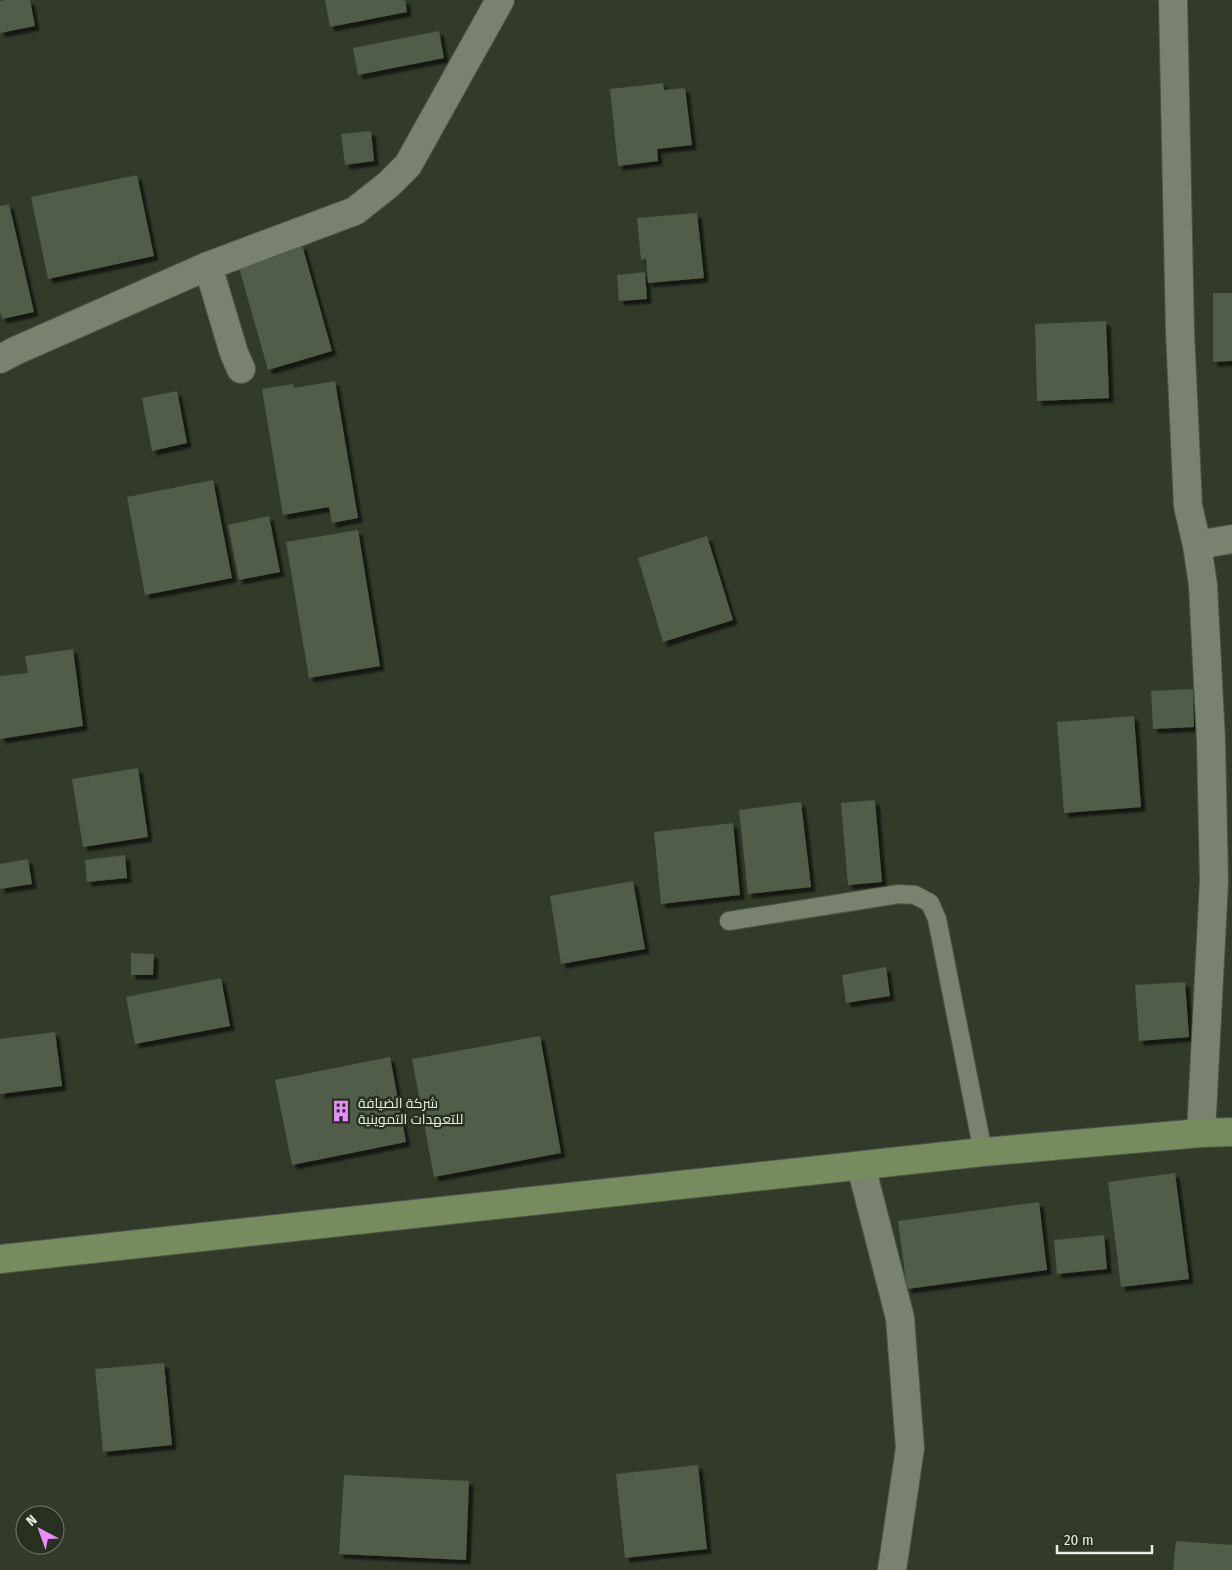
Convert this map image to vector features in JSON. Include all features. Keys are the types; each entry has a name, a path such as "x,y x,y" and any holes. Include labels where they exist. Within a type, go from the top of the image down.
{"street":[{"path":"0,359 208,266 355,211 389,184 408,165 500,0"},
{"path":"1173,0 1180,332 1188,506 1197,545 1203,585 1211,741 1214,881 1201,1133"},
{"path":"208,266 234,353 241,369"},
{"path":"1197,545 1232,539"},
{"path":"0,1259 983,1152 1232,1132"},
{"path":"861,1166 901,1327 910,1448 892,1570"}],"lane":[{"path":"729,921 899,894 915,895 930,903 937,919 983,1152"}],"building":[{"path":"30,0 35,26 0,33 0,1"},
{"path":"325,0 405,0 407,12 330,27"},
{"path":"439,31 444,58 358,75 353,48"},
{"path":"663,83 664,90 685,88 692,145 657,149 658,161 618,166 610,89"},
{"path":"371,131 374,161 345,165 341,134"},
{"path":"137,175 154,256 48,279 31,197"},
{"path":"9,204 34,312 2,319 0,312 0,206"},
{"path":"697,213 704,278 648,283 646,259 641,260 637,218"},
{"path":"302,245 332,351 268,370 238,264"},
{"path":"645,272 647,299 619,301 617,275"},
{"path":"1213,293 1232,293 1232,361 1213,362"},
{"path":"1106,321 1109,398 1037,401 1035,324"},
{"path":"335,381 358,518 332,523 329,507 283,515 262,389 293,384 294,388"},
{"path":"177,391 187,443 152,451 142,398"},
{"path":"213,480 232,578 145,595 127,497"},
{"path":"269,516 280,572 239,580 228,525"},
{"path":"358,530 380,666 309,678 286,542"},
{"path":"707,536 733,620 663,642 638,558"},
{"path":"73,649 83,726 0,739 0,676 28,673 25,656"},
{"path":"1193,689 1194,727 1153,729 1151,691"},
{"path":"1134,716 1141,807 1064,813 1057,722"},
{"path":"138,768 148,837 83,847 72,779"},
{"path":"875,800 882,882 848,885 841,803"},
{"path":"801,802 811,887 748,894 739,810"},
{"path":"733,823 740,895 661,904 654,832"},
{"path":"125,855 127,878 87,882 85,860"},
{"path":"28,859 32,884 0,889 0,864"},
{"path":"633,881 645,949 561,964 550,896"},
{"path":"131,953 154,954 153,975 131,975"},
{"path":"886,967 890,996 846,1003 842,975"},
{"path":"221,978 230,1026 135,1044 126,997"},
{"path":"1185,982 1189,1037 1139,1041 1135,985"},
{"path":"55,1032 62,1086 0,1094 0,1039"},
{"path":"540,1036 561,1153 434,1177 412,1059"},
{"name":"شركة الضيافة للتعهدات التموينية","path":"390,1057 406,1142 292,1165 275,1080"},
{"path":"1175,1173 1189,1279 1121,1287 1108,1182"},
{"path":"1039,1202 1047,1270 907,1289 898,1221"},
{"path":"1104,1235 1107,1269 1057,1274 1054,1240"},
{"path":"164,1363 172,1445 103,1452 95,1369"},
{"path":"698,1465 707,1549 625,1558 616,1474"},
{"path":"344,1475 469,1481 466,1560 339,1554"},
{"path":"1176,1541 1232,1545 1232,1570 1173,1570"}],"place":[{"name":"شركة الضيافة للتعهدات التموينية","path":"341,1111"}]}
